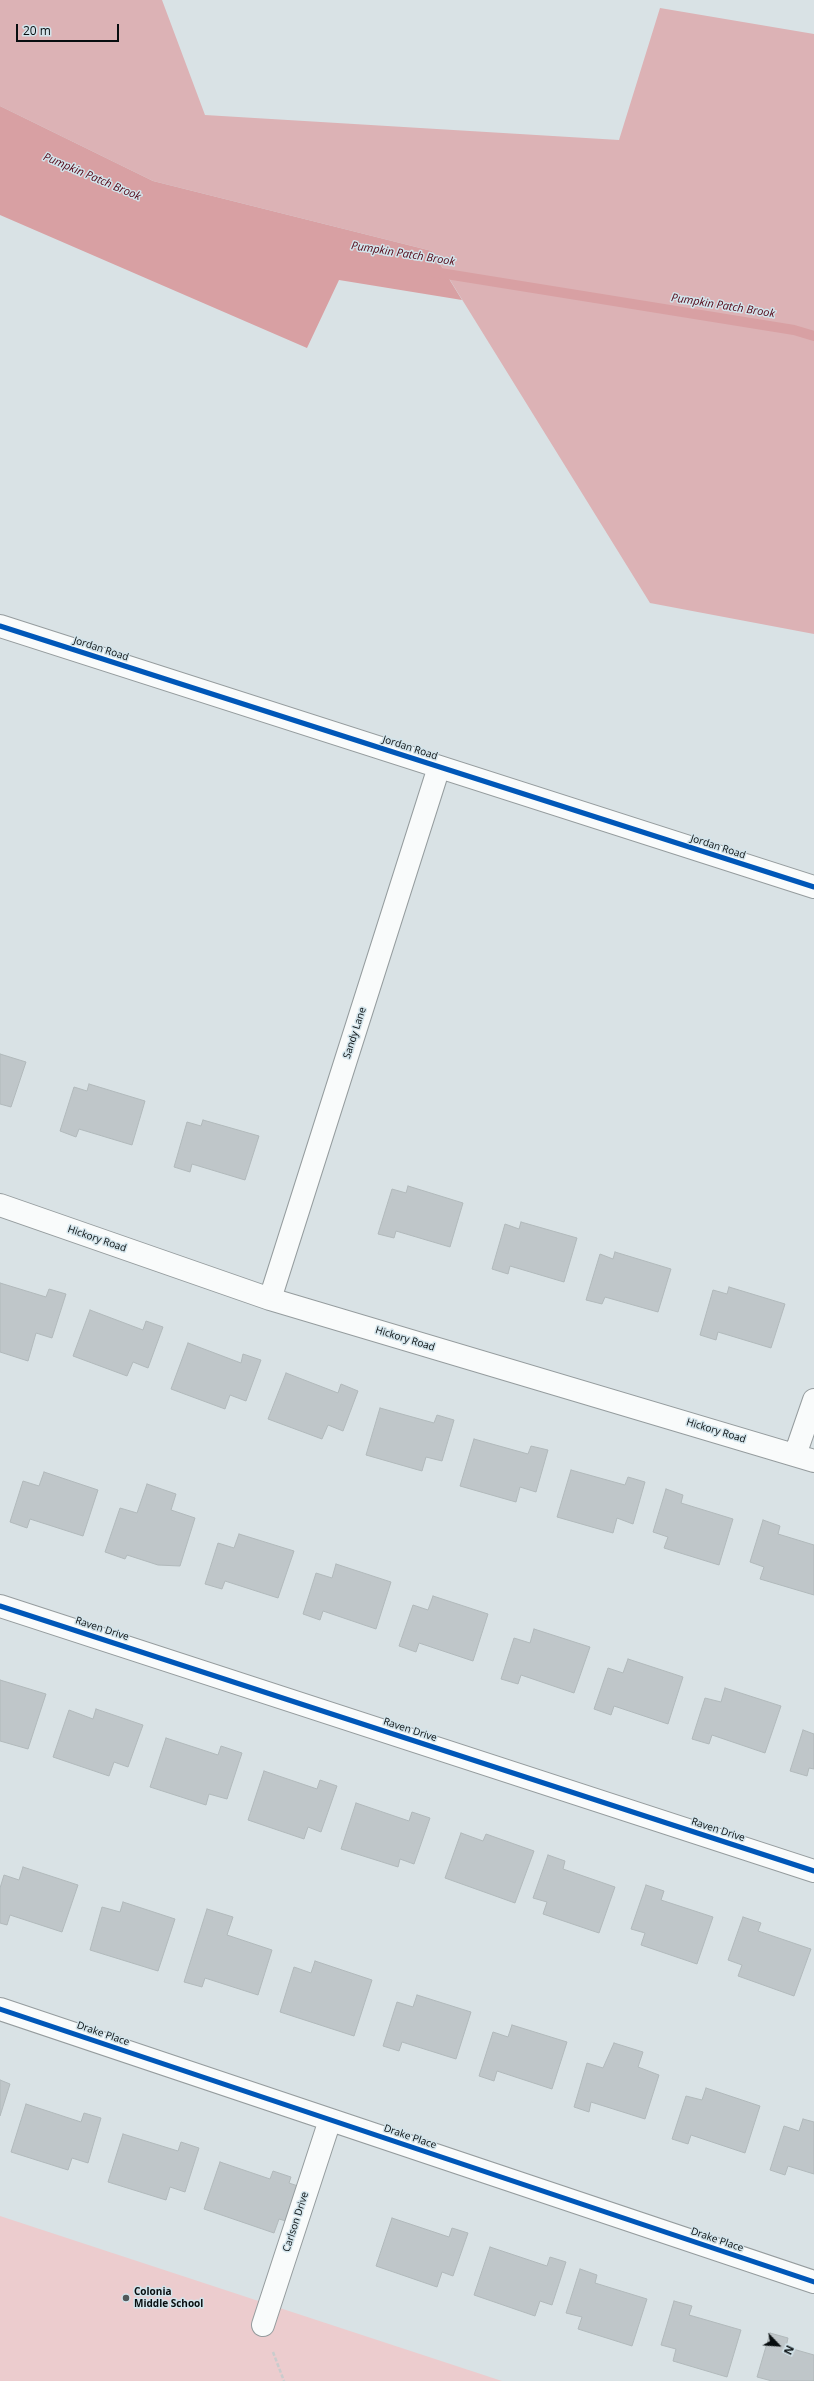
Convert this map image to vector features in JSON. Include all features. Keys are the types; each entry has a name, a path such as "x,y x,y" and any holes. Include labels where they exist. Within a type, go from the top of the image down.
{"street":[{"name":"Jordan Road","path":"0,626 814,887"},
{"name":"Sandy Lane","path":"270,1299 439,767"},
{"name":"Hickory Road","path":"0,1205 270,1299 805,1458"},
{"path":"805,1458 814,1400"},
{"name":"Raven Drive","path":"0,1606 814,1871"},
{"name":"Drake Place","path":"0,2009 814,2282"},
{"name":"Carlson Drive","path":"263,2325 330,2120"}],"shaded area":[{"path":"0,0 162,0 205,115 619,140 660,8 814,34 814,634 650,603 432,251 153,181 0,106"},
{"name":"Colonia Middle School","path":"0,2216 502,2381 0,2381"}],"water":[{"path":"0,106 153,181 432,251 462,300 339,280 307,348 0,215"}],"building":[{"path":"0,1054 26,1062 11,1107 0,1104"},
{"path":"89,1084 145,1101 132,1145 79,1129 76,1137 60,1131 74,1087 87,1091"},
{"path":"203,1120 259,1136 245,1180 192,1164 190,1172 174,1167 187,1122 201,1126"},
{"path":"408,1186 463,1203 450,1247 396,1231 394,1238 378,1234 392,1189 406,1193"},
{"path":"521,1222 577,1238 564,1282 510,1266 508,1274 492,1269 505,1224 519,1229"},
{"path":"615,1252 671,1269 658,1312 605,1297 602,1304 586,1300 600,1254 613,1259"},
{"path":"0,1283 46,1297 49,1289 66,1294 52,1338 36,1333 28,1361 0,1352"},
{"path":"729,1287 785,1304 771,1348 718,1332 716,1340 700,1335 713,1290 727,1294"},
{"path":"90,1310 143,1330 146,1321 163,1327 148,1368 133,1362 127,1376 73,1356"},
{"path":"188,1343 241,1363 243,1354 261,1360 246,1401 230,1395 225,1409 171,1389"},
{"path":"286,1373 338,1393 341,1384 358,1391 343,1431 328,1425 322,1439 268,1419"},
{"path":"380,1408 434,1423 437,1415 454,1420 442,1461 426,1457 422,1471 366,1455"},
{"path":"474,1439 528,1454 531,1446 548,1450 536,1492 520,1487 516,1502 460,1486"},
{"path":"571,1470 625,1485 628,1477 645,1482 633,1524 617,1518 613,1533 557,1517"},
{"path":"44,1472 98,1490 83,1536 30,1519 27,1528 10,1522 23,1481 39,1486"},
{"path":"147,1484 176,1494 171,1510 195,1518 180,1566 158,1565 127,1555 125,1559 105,1552 120,1508 137,1513"},
{"path":"666,1489 683,1495 681,1503 733,1519 719,1565 664,1548 668,1537 653,1532"},
{"path":"763,1520 780,1526 778,1534 814,1545 814,1595 760,1579 764,1567 750,1562"},
{"path":"239,1534 294,1551 278,1598 225,1581 222,1589 205,1584 218,1543 234,1548"},
{"path":"336,1564 391,1582 376,1629 323,1611 320,1620 303,1614 316,1573 332,1578"},
{"path":"433,1596 488,1614 473,1661 419,1643 416,1652 399,1646 413,1605 428,1610"},
{"path":"534,1629 590,1647 574,1693 521,1675 518,1684 501,1679 514,1638 530,1643"},
{"path":"628,1659 683,1677 668,1724 614,1706 611,1715 594,1709 608,1668 623,1673"},
{"path":"0,1680 46,1694 28,1749 0,1741"},
{"path":"725,1688 781,1706 765,1753 712,1735 709,1744 692,1739 705,1698 721,1702"},
{"path":"96,1709 143,1725 128,1767 114,1762 109,1776 53,1757 69,1710 93,1719"},
{"path":"803,1730 814,1734 814,1769 809,1768 807,1776 790,1771"},
{"path":"166,1738 218,1755 221,1746 242,1753 227,1799 209,1794 206,1805 150,1787"},
{"path":"264,1771 317,1789 320,1780 337,1786 321,1832 308,1827 304,1839 248,1820"},
{"path":"356,1803 409,1821 412,1812 430,1818 414,1864 400,1859 398,1867 341,1849"},
{"path":"461,1833 483,1841 486,1834 534,1851 515,1903 445,1878"},
{"path":"548,1855 565,1861 563,1869 615,1887 599,1933 543,1914 547,1902 533,1898"},
{"path":"23,1867 78,1885 62,1932 10,1915 7,1925 0,1923 0,1888 4,1875 19,1880"},
{"path":"646,1885 664,1891 661,1900 713,1917 697,1964 641,1945 645,1933 631,1929"},
{"path":"123,1902 175,1919 158,1971 90,1950 102,1907 120,1912"},
{"path":"207,1909 233,1917 227,1935 272,1950 258,1995 205,1978 202,1987 184,1982"},
{"path":"743,1917 761,1923 758,1931 811,1949 794,1996 738,1976 742,1965 728,1960"},
{"path":"315,1961 372,1980 354,2036 280,2012 294,1967 311,1973"},
{"path":"417,1995 471,2012 456,2059 402,2042 399,2051 383,2046 397,2002 413,2007"},
{"path":"512,2025 567,2042 552,2089 497,2071 494,2081 479,2076 493,2032 508,2037"},
{"path":"614,2043 643,2052 638,2067 659,2075 645,2119 591,2102 589,2112 574,2107 587,2063 603,2068"},
{"path":"0,2080 10,2084 0,2116"},
{"path":"706,2088 760,2106 745,2153 691,2135 688,2144 672,2139 686,2096 702,2100"},
{"path":"26,2104 81,2122 84,2113 101,2118 88,2163 72,2158 68,2170 11,2152"},
{"path":"803,2119 814,2122 814,2174 788,2166 785,2175 770,2170 784,2126 799,2131"},
{"path":"123,2134 178,2151 181,2142 199,2148 185,2192 170,2187 166,2200 108,2182"},
{"path":"220,2162 270,2179 273,2171 291,2177 289,2183 304,2188 293,2223 279,2219 274,2233 204,2209"},
{"path":"392,2218 449,2237 452,2228 468,2233 453,2276 442,2272 437,2287 376,2266"},
{"path":"490,2247 547,2266 550,2257 566,2262 552,2305 540,2301 535,2316 474,2295"},
{"path":"580,2269 597,2275 595,2283 647,2299 632,2346 578,2329 582,2317 566,2313"},
{"path":"674,2301 692,2306 689,2315 741,2330 727,2377 673,2361 676,2349 661,2345"},
{"path":"770,2333 788,2338 786,2347 814,2355 814,2381 772,2381 757,2377"}],"waterway":[{"name":"Pumpkin Patch Brook","path":"434,272 794,330 814,336"}],"cycle path":[{"path":"0,626 814,887"},
{"path":"0,1606 814,1871"},
{"path":"0,2009 814,2282"}],"place":[{"name":"Colonia Middle School","path":"126,2298"}]}
